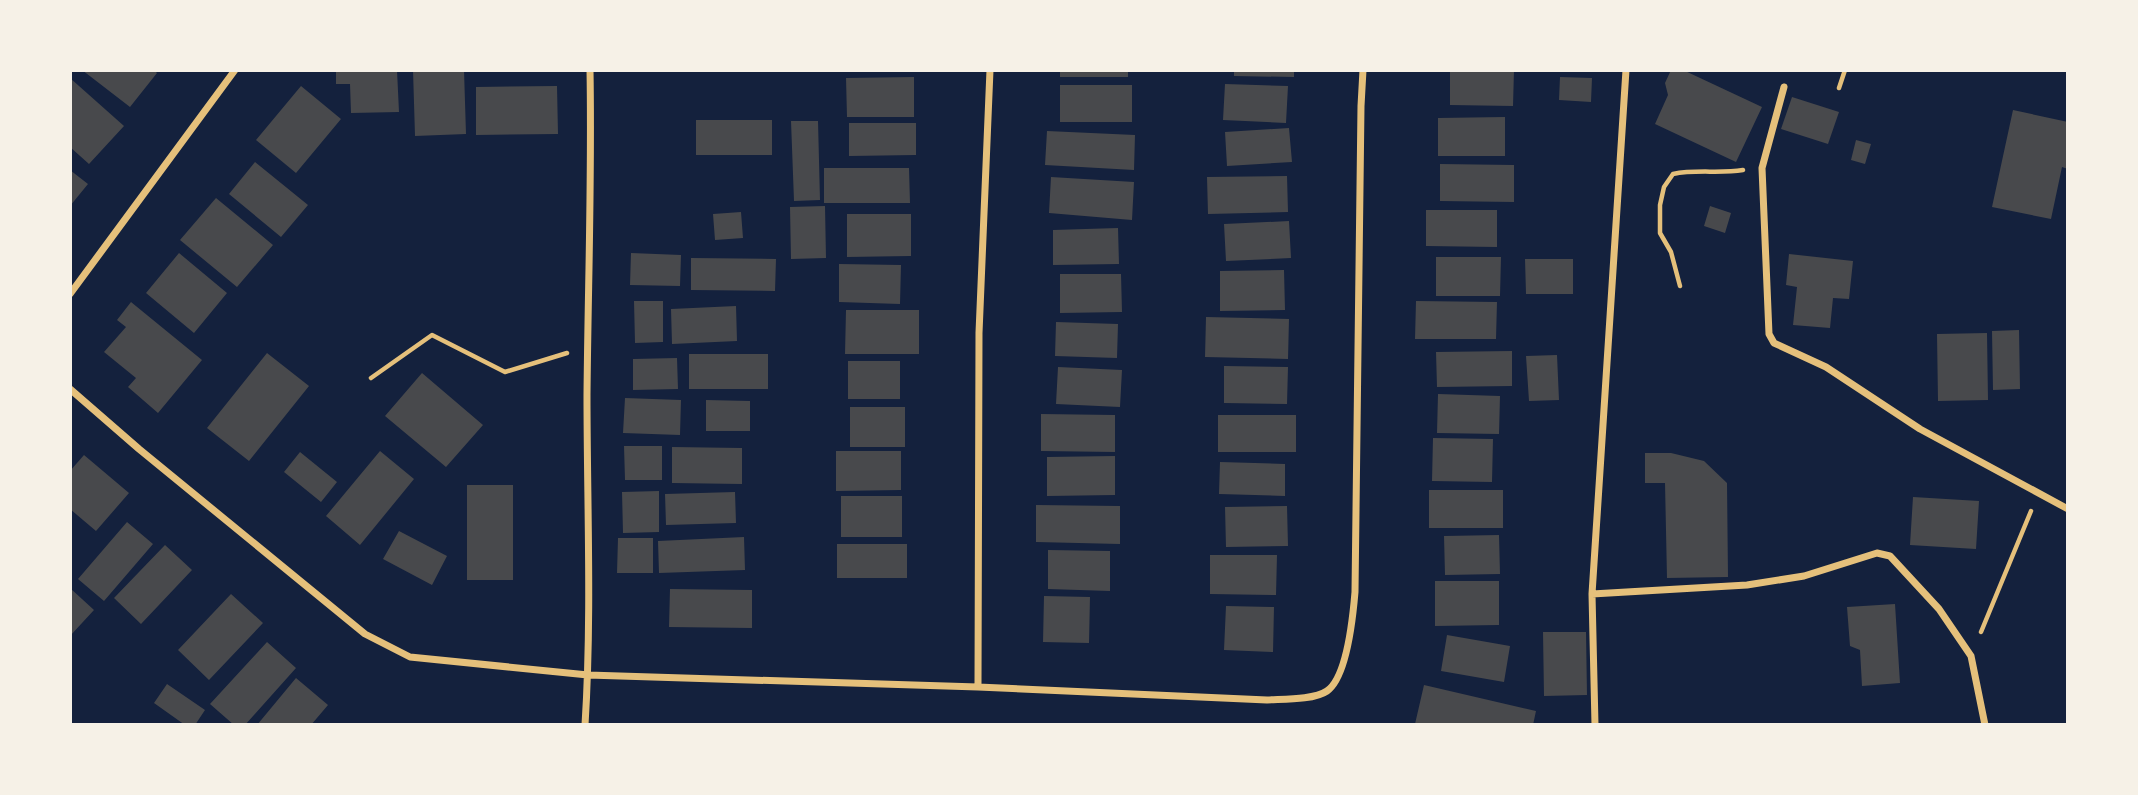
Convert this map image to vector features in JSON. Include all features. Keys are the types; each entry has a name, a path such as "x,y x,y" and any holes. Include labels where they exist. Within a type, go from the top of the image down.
{"street":[{"path":"70,294 235,70"},
{"path":"585,725 588,675 588,347 592,166 590,70"},
{"path":"978,687 979,333 990,70"},
{"path":"70,389 365,634 410,657 588,675 978,687 1267,700 1305,698 1327,691 1338,676 1346,655 1355,592 1363,70"},
{"path":"1595,725 1592,594 1626,70"},
{"path":"1784,87 1762,168 1769,334 1774,343 1826,367 1920,429 2068,509"},
{"path":"1592,594 1747,585 1804,576 1877,553 1890,556 1939,609 1971,656 1985,725"}],"path":[{"path":"1839,88 1845,70"},
{"path":"1680,286 1671,252 1660,233 1662,196 1664,187 1673,174 1695,170 1725,173 1762,168"},
{"path":"371,378 432,335 505,372 588,347"},
{"path":"1971,656 2038,494"}],"building":[{"path":"82,70 154,70 157,73 130,107"},
{"path":"336,70 397,70 399,112 351,113 350,84 336,84"},
{"path":"413,70 464,70 466,134 415,136"},
{"path":"1060,70 1128,70 1128,77 1060,77"},
{"path":"1234,70 1294,70 1294,77 1234,76"},
{"path":"1450,70 1514,70 1513,106 1450,105"},
{"path":"1671,70 1683,70 1762,107 1736,162 1655,124 1668,95 1665,83"},
{"path":"914,77 914,117 847,117 846,78"},
{"path":"1560,77 1592,78 1591,102 1559,100"},
{"path":"70,78 124,126 89,164 70,147"},
{"path":"1225,84 1288,86 1286,123 1223,120"},
{"path":"1060,85 1132,85 1132,122 1060,122"},
{"path":"301,86 341,119 296,173 256,140"},
{"path":"557,86 558,134 476,135 476,87"},
{"path":"1792,97 1839,112 1828,144 1781,129"},
{"path":"2013,110 2068,122 2068,169 2062,167 2051,219 1992,207"},
{"path":"1505,117 1505,156 1438,156 1438,118"},
{"path":"696,120 772,120 772,155 696,155"},
{"path":"791,121 818,121 820,200 794,201"},
{"path":"849,123 916,123 916,155 849,156"},
{"path":"1289,128 1292,162 1227,166 1225,132"},
{"path":"1047,131 1135,135 1134,170 1045,165"},
{"path":"1856,140 1871,144 1865,164 1851,160"},
{"path":"255,162 308,205 281,237 229,194"},
{"path":"1440,164 1514,165 1514,202 1440,201"},
{"path":"824,168 909,168 910,203 824,203"},
{"path":"70,170 88,184 70,206"},
{"path":"1287,176 1288,212 1208,214 1207,177"},
{"path":"1051,177 1134,182 1132,220 1049,213"},
{"path":"216,198 273,245 237,287 180,240"},
{"path":"825,206 826,258 791,259 790,207"},
{"path":"1710,206 1731,213 1725,233 1704,226"},
{"path":"1426,210 1497,210 1497,247 1426,246"},
{"path":"741,212 743,238 715,240 713,214"},
{"path":"847,214 911,214 911,256 847,257"},
{"path":"1289,221 1291,258 1226,261 1224,224"},
{"path":"1118,228 1119,264 1053,265 1053,230"},
{"path":"179,253 227,293 194,333 146,293"},
{"path":"631,253 681,255 680,286 630,285"},
{"path":"1789,254 1853,261 1849,299 1833,298 1830,328 1793,325 1797,287 1786,285"},
{"path":"1436,257 1501,257 1500,296 1436,296"},
{"path":"691,258 776,259 775,291 691,290"},
{"path":"1525,259 1573,259 1573,294 1526,294"},
{"path":"839,264 901,265 900,304 839,302"},
{"path":"1284,270 1285,310 1220,311 1220,271"},
{"path":"1060,274 1121,274 1122,312 1060,313"},
{"path":"634,301 663,301 663,342 635,343"},
{"path":"1416,301 1497,302 1496,339 1415,339"},
{"path":"131,302 202,360 158,413 128,387 136,378 104,352 126,327 117,320"},
{"path":"736,306 737,341 672,344 671,309"},
{"path":"846,310 919,310 919,354 845,354"},
{"path":"1206,317 1289,319 1288,359 1205,357"},
{"path":"1056,322 1118,324 1117,358 1055,356"},
{"path":"2019,330 2020,389 1993,390 1992,331"},
{"path":"1987,333 1988,400 1938,401 1937,334"},
{"path":"1512,351 1512,386 1437,387 1436,352"},
{"path":"267,353 309,386 249,461 207,428"},
{"path":"689,354 768,354 768,389 689,389"},
{"path":"1557,355 1559,400 1529,401 1526,356"},
{"path":"677,358 678,389 633,390 633,359"},
{"path":"848,361 900,361 900,399 848,399"},
{"path":"1224,366 1288,367 1287,404 1224,403"},
{"path":"1058,367 1122,370 1120,407 1056,404"},
{"path":"422,373 483,425 446,467 385,416"},
{"path":"1438,394 1500,396 1499,434 1437,433"},
{"path":"625,398 681,400 680,435 623,433"},
{"path":"706,400 750,401 750,431 706,431"},
{"path":"850,407 905,407 905,447 850,447"},
{"path":"1041,414 1115,415 1115,452 1041,451"},
{"path":"1218,415 1296,415 1296,452 1218,452"},
{"path":"1433,438 1493,439 1492,482 1432,481"},
{"path":"624,446 662,446 662,480 625,480"},
{"path":"672,447 742,448 742,484 672,483"},
{"path":"380,451 414,479 360,545 326,516"},
{"path":"836,451 901,451 901,490 836,491"},
{"path":"300,452 337,482 321,502 284,472"},
{"path":"1645,453 1671,453 1704,461 1727,483 1728,577 1667,578 1665,483 1645,483"},
{"path":"84,455 129,493 96,531 70,509 70,471"},
{"path":"1115,456 1115,495 1047,496 1047,457"},
{"path":"1220,462 1285,464 1285,496 1219,494"},
{"path":"467,485 513,485 513,580 467,580"},
{"path":"1429,490 1503,490 1503,528 1429,528"},
{"path":"659,491 659,532 623,533 622,492"},
{"path":"735,492 736,523 666,525 665,494"},
{"path":"841,496 902,496 902,537 841,537"},
{"path":"1913,497 1979,501 1976,549 1910,545"},
{"path":"1036,505 1120,506 1120,544 1036,542"},
{"path":"1287,506 1288,546 1226,547 1225,507"},
{"path":"127,522 153,544 104,601 78,579"},
{"path":"399,531 447,556 432,585 383,559"},
{"path":"1499,535 1500,574 1445,575 1444,536"},
{"path":"744,537 745,570 659,573 658,541"},
{"path":"618,538 653,538 653,573 617,573"},
{"path":"837,544 907,544 907,578 837,578"},
{"path":"165,545 192,570 141,624 114,598"},
{"path":"1048,550 1110,551 1110,591 1048,589"},
{"path":"1210,555 1277,555 1276,595 1210,594"},
{"path":"1435,581 1499,581 1499,625 1435,626"},
{"path":"70,588 94,610 70,636"},
{"path":"670,589 752,590 752,628 669,627"},
{"path":"231,594 263,623 209,680 178,650"},
{"path":"1044,596 1090,597 1089,643 1043,642"},
{"path":"1895,604 1900,683 1862,686 1860,650 1850,646 1847,607"},
{"path":"1226,606 1274,607 1273,652 1224,650"},
{"path":"1543,632 1586,632 1587,695 1544,696"},
{"path":"1447,635 1510,646 1504,682 1441,671"},
{"path":"267,642 296,668 245,725 234,725 210,704"},
{"path":"296,678 328,705 311,725 257,725"},
{"path":"167,684 205,710 195,725 185,725 154,703"},
{"path":"1424,685 1536,711 1533,725 1415,724"}]}
